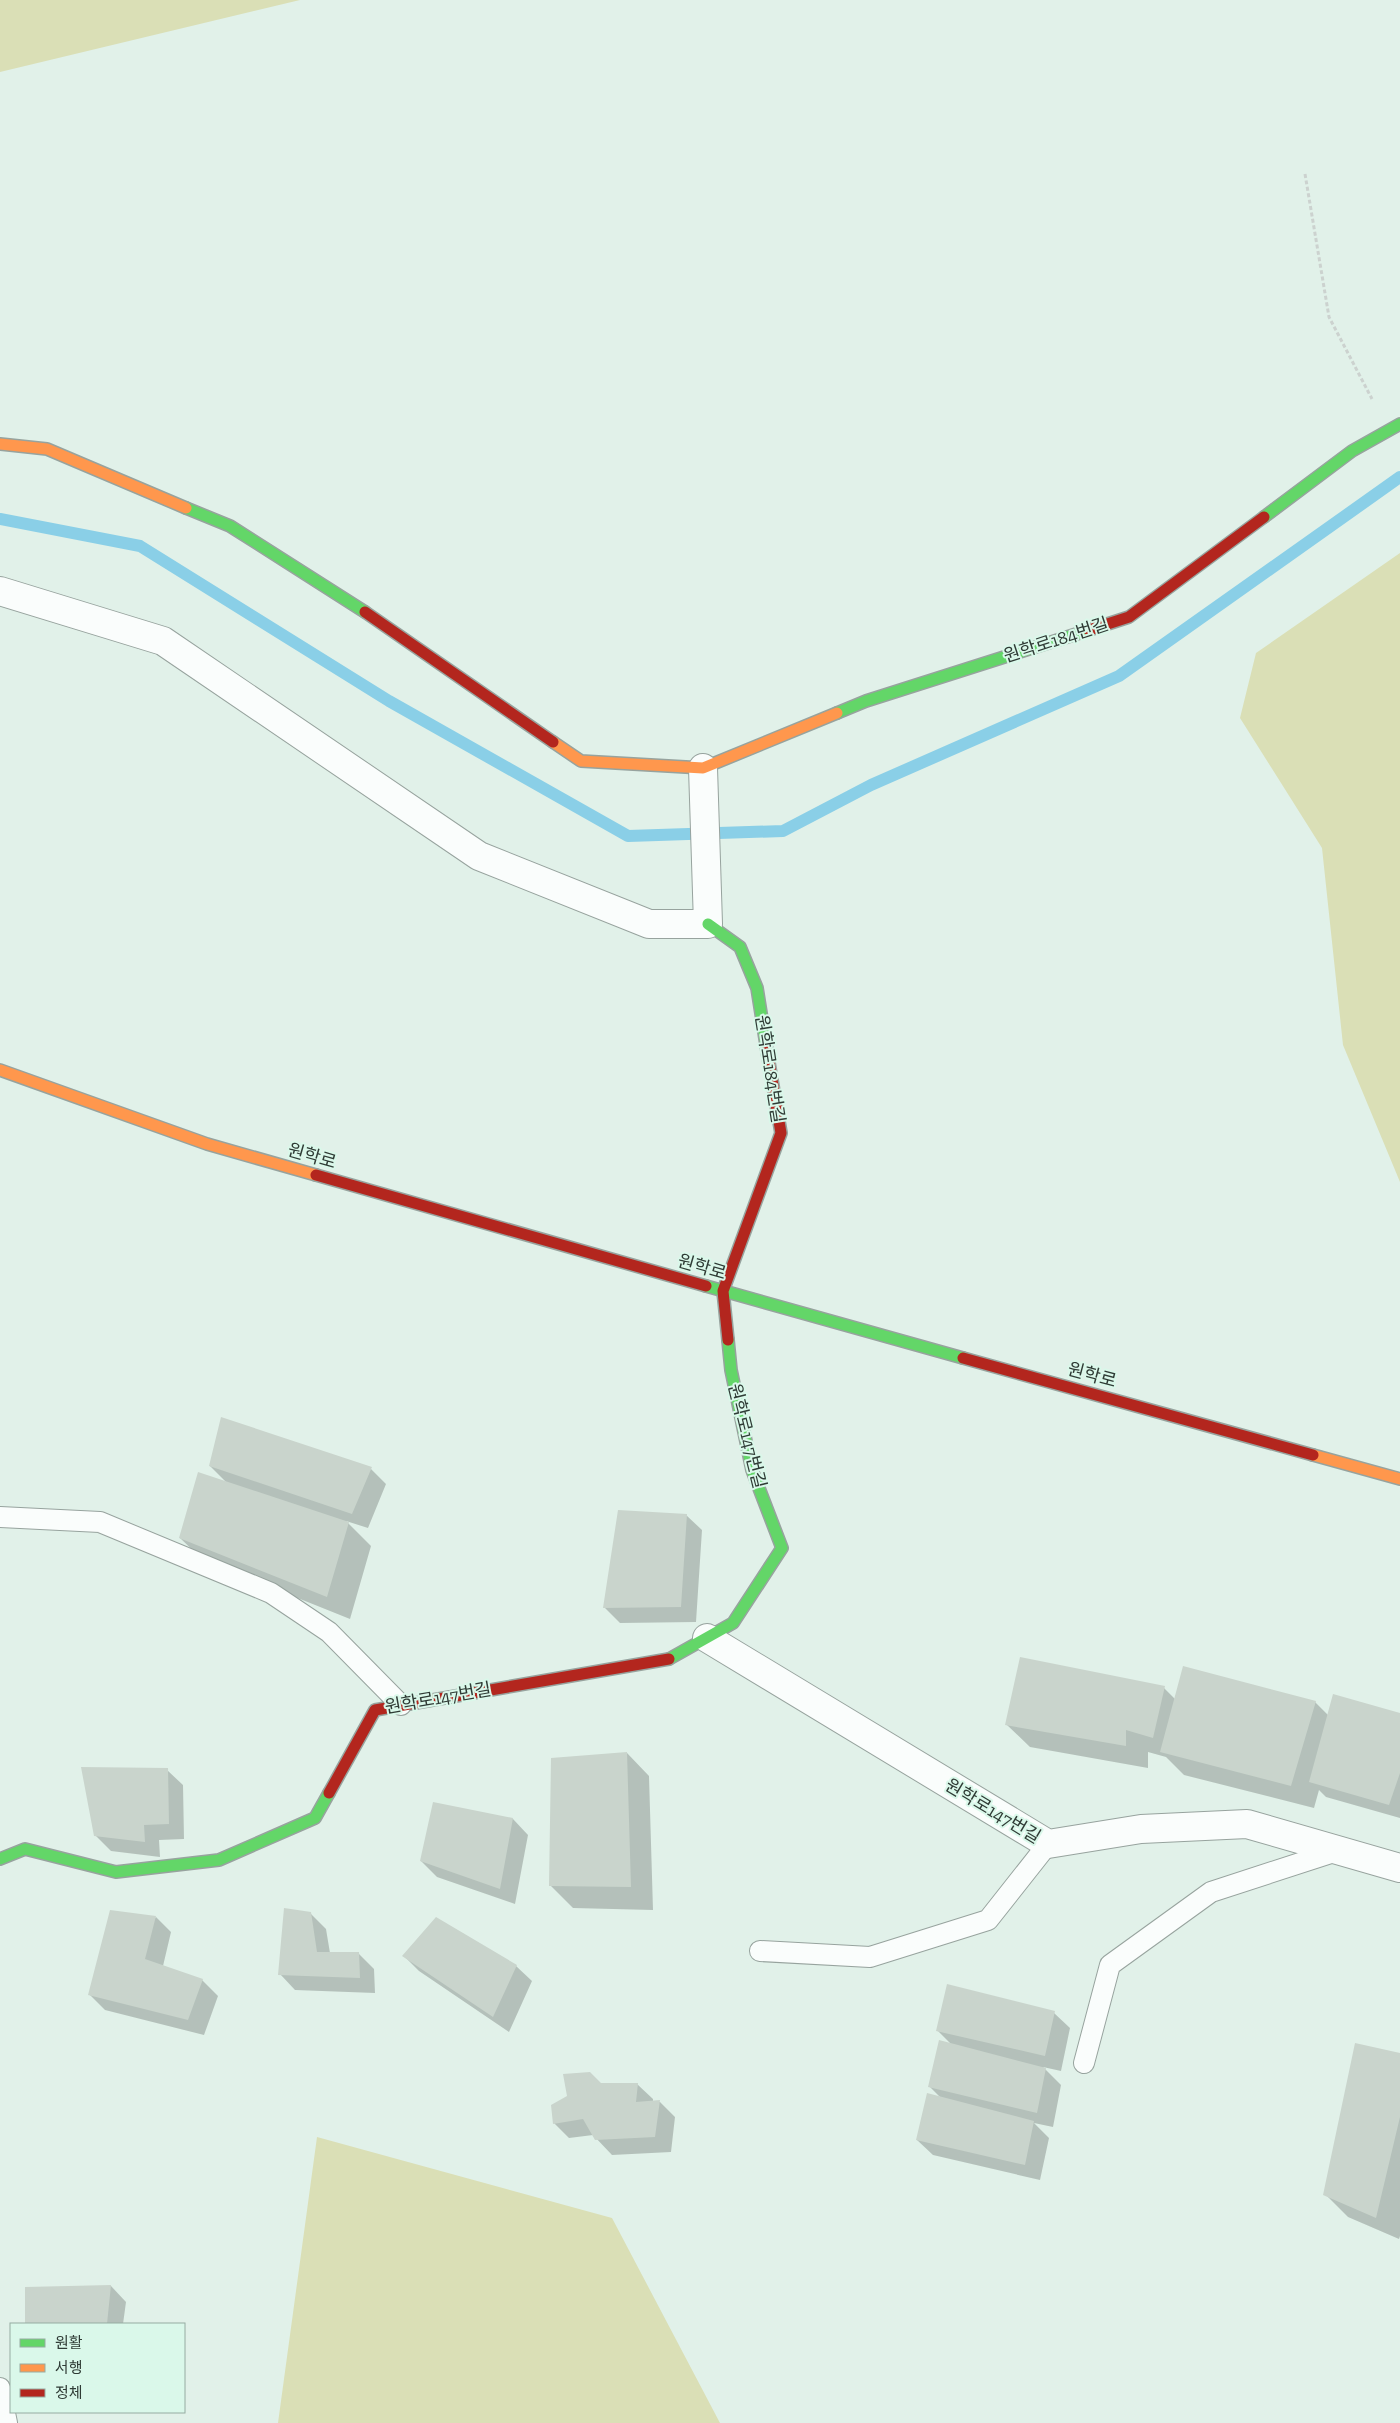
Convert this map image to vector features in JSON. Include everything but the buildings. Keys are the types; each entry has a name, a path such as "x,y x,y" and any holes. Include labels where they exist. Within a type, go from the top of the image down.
{"street":[{"name":"원학로184번길","path":"703,768 866,701 1129,617 1352,450 1400,424"},
{"path":"0,444 47,449 230,526 372,616 581,761 703,768 708,924 649,924 479,856 163,640 0,591"},
{"name":"원학로184번길","path":"708,924 740,947 756,988 780,1133 723,1291"},
{"name":"원학로","path":"0,1070 207,1144 723,1291 1400,1479"},
{"name":"원학로147번길","path":"0,1860 25,1849 116,1872 219,1860 315,1818 375,1710 670,1659 733,1623 782,1548 752,1470 731,1370 723,1291"},
{"name":"원학로147번길","path":"707,1638 1048,1844 1141,1829 1247,1824 1400,1868"}],"lane":[{"path":"0,1517 100,1522 271,1593 329,1632 401,1705"},
{"path":"760,1951 870,1957 988,1920 1048,1844"},
{"path":"1084,2063 1110,1965 1211,1892 1340,1850"},
{"path":"0,2388 7,2423"}],"path":[{"path":"1305,174 1329,317 1388,430"}],"green space":[{"path":"0,0 300,0 0,72"},
{"path":"1400,553 1400,1182 1343,1045 1322,848 1240,718 1256,653"},
{"path":"317,2137 612,2218 720,2423 278,2423"}],"waterway":[{"path":"0,519 140,546 389,701 628,836 783,831 871,785 1119,676 1400,477"}],"traffic: fast":[{"path":"1264,517 1352,451 1400,424"},
{"path":"186,508 230,526 365,612"},
{"path":"837,713 866,701 1089,630"},
{"path":"708,924 740,947 757,988 767,1051"},
{"path":"706,1286 963,1358"},
{"path":"669,1659 733,1623 782,1548 752,1470 731,1370 728,1340"},
{"path":"0,1859 25,1849 116,1872 219,1860 315,1818 329,1793"}],"traffic: slow":[{"path":"0,444 47,449 186,508"},
{"path":"553,742 581,761 703,768 837,713"},
{"path":"0,1070 207,1144 316,1175"},
{"path":"1313,1455 1400,1479"}],"traffic: jam":[{"path":"1089,630 1129,617 1264,517"},
{"path":"365,612 553,742"},
{"path":"728,1340 723,1291 781,1133 767,1051"},
{"path":"316,1175 706,1286"},
{"path":"963,1358 1313,1455"},
{"path":"329,1793 375,1710 669,1659"}]}
